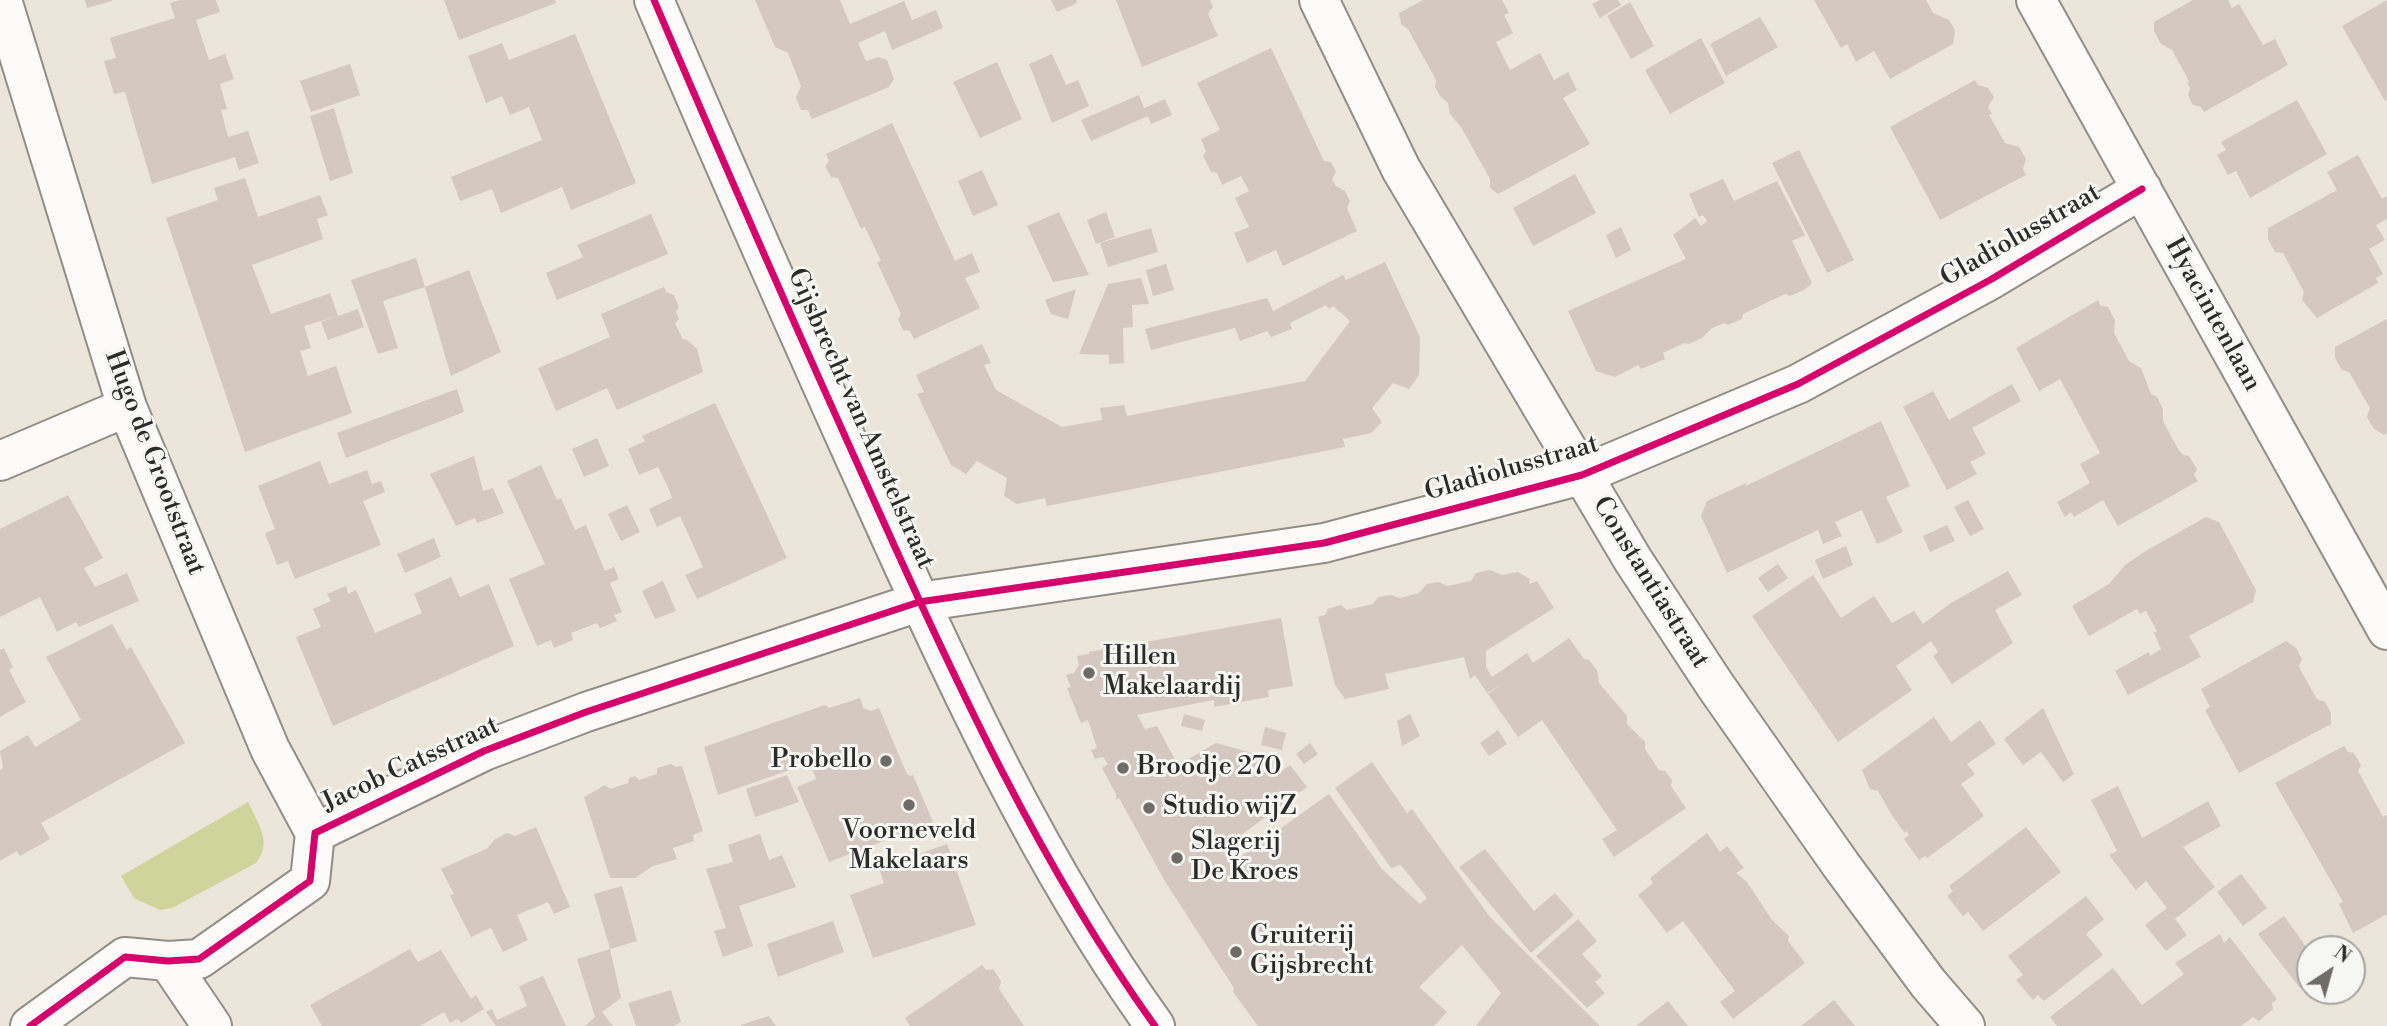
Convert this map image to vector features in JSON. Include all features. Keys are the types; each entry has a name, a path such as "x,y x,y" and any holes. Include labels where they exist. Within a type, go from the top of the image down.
{"street":[{"name":"Hugo de Grootstraat","path":"2,0 127,407 270,749 315,833"},
{"name":"Gijsbrecht van Amstelstraat","path":"654,0 758,244 919,602 1032,829 1155,1026"},
{"name":"Constantiastraat","path":"1319,0 1401,169 1633,560 1715,685 1841,865 1928,983 1965,1026"},
{"name":"Hyacintenlaan","path":"2036,0 2387,630"},
{"name":"Gladiolusstraat","path":"919,602 1324,543 1582,475 1798,384 1990,280 2141,189"},
{"path":"0,461 127,407"},
{"name":"Jacob Catsstraat","path":"30,1026 125,957 168,961 199,958 310,881 315,833 484,751 586,712 919,602"},
{"path":"168,961 212,1026"}],"green space":[{"path":"248,802 264,840 256,863 172,908 160,910 134,898 121,876"}],"building":[{"path":"85,0 112,0 112,1 87,8"},
{"path":"180,0 216,0 220,12 196,20 209,60 225,54 234,79 220,84 227,109 221,110 228,137 248,131 259,163 239,170 235,157 152,184 125,92 114,94 104,61 116,58 110,38 175,18 170,3"},
{"path":"444,0 555,0 556,3 459,40"},
{"path":"755,0 840,0 850,24 904,1 912,20 936,10 943,28 892,50 885,31 858,43 866,61 878,57 887,60 894,79 889,87 812,119 808,110 801,110 796,98 801,86 788,53 775,47"},
{"path":"1051,0 1076,0 1077,3 1057,12"},
{"path":"1116,0 1210,0 1213,7 1208,14 1218,36 1142,67"},
{"path":"1423,0 1502,0 1509,13 1504,15 1513,33 1496,42 1510,70 1540,53 1554,80 1568,72 1577,90 1563,98 1590,144 1498,194 1490,188 1490,179 1461,127 1450,114 1448,103 1435,87 1436,80 1408,29 1401,24 1399,13"},
{"path":"1600,0 1618,0 1621,5 1600,18 1592,4"},
{"path":"1814,0 1926,0 1933,13 1949,20 1955,30 1953,44 1890,79 1874,51 1856,62 1847,44 1841,48"},
{"path":"2193,0 2228,0 2232,8 2239,4 2263,45 2275,39 2288,65 2204,112 2201,107 2193,105 2188,95 2189,81 2172,50 2161,44 2154,31 2154,22"},
{"path":"2387,0 2387,100 2385,101 2342,26"},
{"path":"1630,2 1654,46 1631,59 1607,16"},
{"path":"1760,17 1778,47 1726,76 1710,44"},
{"path":"575,34 636,183 571,210 562,187 501,213 492,189 460,201 451,177 542,140 529,107 510,115 502,96 486,103 468,56 502,43 509,60"},
{"path":"1701,38 1725,83 1670,114 1645,70"},
{"path":"1271,48 1324,161 1331,162 1336,172 1332,179 1336,186 1345,191 1350,201 1347,208 1357,231 1283,266 1276,250 1247,263 1234,233 1249,227 1235,198 1249,191 1241,176 1222,185 1217,173 1211,172 1203,156 1206,151 1201,139 1220,130 1197,83"},
{"path":"1052,54 1066,85 1078,80 1089,106 1052,123 1029,64"},
{"path":"997,62 1022,119 980,138 953,82"},
{"path":"350,64 360,95 311,112 300,81"},
{"path":"1975,80 1978,85 1988,88 1994,97 1988,107 1992,114 1989,115 2005,143 2019,147 2026,159 2023,169 2026,175 1940,220 1890,127"},
{"path":"1139,95 1144,108 1165,99 1172,115 1151,124 1148,116 1091,141 1081,120"},
{"path":"2297,100 2327,154 2250,198 2236,171 2228,175 2217,155 2226,150 2221,142"},
{"path":"334,108 353,173 330,181 310,116"},
{"path":"892,123 955,261 972,253 980,272 965,278 980,308 914,339 910,331 903,330 898,319 901,314 877,262 881,261 865,227 861,229 838,178 831,177 825,166 829,161 826,154"},
{"path":"1799,150 1854,260 1827,273 1772,163"},
{"path":"2358,155 2382,199 2387,196 2387,219 2376,225 2385,240 2369,249 2383,274 2376,278 2378,283 2317,318 2302,300 2304,292 2283,253 2275,252 2268,239 2268,228 2337,190 2327,172"},
{"path":"982,170 998,205 973,216 958,181"},
{"path":"1575,174 1596,213 1533,246 1513,208"},
{"path":"245,178 258,217 320,195 328,215 317,219 323,239 252,265 271,314 330,293 338,316 304,326 311,348 300,351 308,376 336,366 352,413 245,452 166,218 218,200 214,188"},
{"path":"1723,179 1734,201 1777,181 1805,235 1792,241 1812,283 1804,290 1790,296 1785,294 1743,314 1742,319 1712,328 1702,338 1663,353 1665,359 1641,369 1638,365 1615,377 1596,371 1568,311 1686,259 1673,235 1695,218 1701,226 1707,221 1703,215 1699,217 1689,194"},
{"path":"1059,212 1089,275 1053,282 1027,226"},
{"path":"1106,212 1115,237 1096,244 1087,220"},
{"path":"651,214 668,254 557,300 546,273 583,257 577,245"},
{"path":"1621,227 1631,250 1616,258 1606,235"},
{"path":"1151,228 1158,252 1108,267 1100,243"},
{"path":"416,258 425,287 383,301 398,348 378,354 351,280"},
{"path":"1385,262 1420,337 1419,375 1409,389 1393,383 1372,408 1382,422 1371,433 1343,439 1345,447 1047,506 1045,498 1017,504 1004,496 1007,478 977,461 966,474 951,465 917,394 924,392 916,375 982,344 991,363 984,365 996,390 1062,427 1102,420 1100,408 1124,405 1127,416 1305,381 1350,321 1333,306 1329,309 1326,305 1290,323 1292,329 1271,337 1267,331 1240,341 1235,328 1151,350 1145,329 1267,298 1273,311 1343,275 1346,280"},
{"path":"1166,264 1174,290 1153,296 1146,270"},
{"path":"469,270 501,352 451,376 425,287"},
{"path":"1141,278 1149,304 1132,305 1133,327 1123,328 1124,363 1109,364 1109,355 1079,354 1108,284"},
{"path":"664,287 666,292 674,295 679,307 676,312 679,319 675,323 683,340 686,339 697,349 703,372 617,410 607,388 556,411 538,368 610,337 601,314"},
{"path":"1076,289 1068,319 1051,314 1045,300"},
{"path":"2098,300 2101,306 2108,307 2115,320 2114,333 2129,361 2141,368 2151,394 2157,397 2163,409 2163,421 2178,449 2183,455 2189,456 2197,469 2194,475 2198,481 2118,526 2103,500 2074,517 2071,512 2065,517 2057,502 2090,483 2080,464 2100,453 2060,379 2039,391 2016,348"},
{"path":"358,309 364,327 328,340 321,322"},
{"path":"2387,319 2387,433 2384,435 2374,429 2367,417 2370,408 2349,372 2342,370 2335,358 2335,347"},
{"path":"2012,384 2021,401 1972,428 1986,454 1970,462 1977,474 1947,490 1903,407 1933,391 1949,420"},
{"path":"457,389 464,412 346,458 337,433"},
{"path":"715,403 787,558 697,599 685,575 703,567 680,516 657,527 649,509 672,498 668,487 658,467 639,475 628,449 645,441 642,436"},
{"path":"1881,421 1910,486 1886,497 1903,532 1877,544 1862,510 1835,522 1842,536 1823,544 1818,530 1727,573 1701,516 1707,501 1746,483 1746,486"},
{"path":"597,438 609,466 584,477 572,449"},
{"path":"474,456 483,491 493,488 504,513 477,523 475,518 456,526 430,474"},
{"path":"320,461 329,484 367,470 372,484 381,481 385,492 363,501 381,545 295,579 288,561 277,565 265,533 275,529 258,486"},
{"path":"541,465 557,500 561,498 575,530 586,525 605,571 614,567 619,579 610,583 622,612 614,615 617,621 600,628 597,623 571,633 573,640 554,648 551,640 537,646 509,579 545,564 507,481"},
{"path":"68,495 103,558 84,568 95,587 127,573 139,601 79,627 76,622 57,632 40,597 0,617 0,529"},
{"path":"1968,500 1984,529 1970,536 1954,507"},
{"path":"627,505 640,532 621,541 608,514"},
{"path":"2206,517 2219,522 2256,590 2253,602 2189,636 2201,657 2128,695 2115,671 2149,652 2150,656 2161,649 2154,633 2157,631 2146,611 2140,614 2137,609 2089,636 2072,606 2109,584 2125,565 2144,552"},
{"path":"1947,525 1955,541 1930,552 1923,536"},
{"path":"434,538 441,557 405,573 397,554"},
{"path":"1846,546 1853,565 1823,579 1815,560"},
{"path":"1778,564 1788,578 1768,592 1758,578"},
{"path":"1490,570 1502,575 1518,572 1530,579 1529,584 1537,581 1554,608 1486,651 1486,667 1492,677 1527,653 1533,663 1569,638 1584,659 1589,660 1597,670 1599,683 1627,716 1627,724 1645,742 1645,749 1659,770 1665,771 1672,780 1671,786 1686,808 1614,857 1602,839 1617,830 1542,720 1518,737 1488,694 1499,686 1487,693 1475,675 1470,679 1464,657 1385,674 1389,689 1345,699 1335,685 1318,617 1325,615 1328,609 1341,605 1347,610 1373,604 1378,597 1391,595 1400,598 1419,593 1427,584 1439,582 1447,586 1471,581 1476,573"},
{"path":"2008,571 2022,595 1995,610 2013,643 1952,684 1933,656 1938,652 1931,641 1896,666 1912,690 1838,742 1752,616 1813,575 1841,618 1874,596 1892,623 1914,611 1923,624 1951,603"},
{"path":"451,577 460,597 489,584 514,646 333,726 296,637 321,627 313,609 331,601 327,594 346,586 348,594 356,590 375,633 422,613 414,594"},
{"path":"663,581 676,611 655,619 642,591"},
{"path":"1281,618 1293,686 1268,690 1269,697 1214,707 1214,700 1137,715 1145,729 1157,726 1178,765 1216,743 1274,759 1283,770 1290,765 1307,787 1226,846 1236,860 1329,794 1382,869 1420,904 1427,898 1401,865 1391,868 1335,788 1372,762 1407,813 1412,809 1490,917 1600,1026 1476,1026 1501,993 1462,945 1419,987 1447,1012 1434,1026 1258,1026 1233,992 1234,988 1166,883 1119,798 1116,800 1116,794 1102,768 1108,764 1103,757 1095,759 1091,750 1097,748 1088,720 1081,723 1067,688 1071,687 1066,675 1074,673 1079,665 1077,656 1089,652"},
{"path":"112,624 127,650 131,647 185,743 41,823 50,839 20,856 17,851 0,861 0,770 3,768 0,751 28,735 35,747 81,720 46,657"},
{"path":"2286,641 2296,648 2302,659 2299,666 2301,671 2317,699 2325,702 2331,713 2331,724 2239,773 2205,710 2210,707 2201,689"},
{"path":"4,648 13,667 9,670 26,702 0,717 0,650"},
{"path":"860,698 863,708 871,711 879,708 906,772 909,776 913,775 933,822 829,862 797,787 816,779 810,763 718,795 704,747 825,705 829,708"},
{"path":"2043,708 2074,774 2063,782 2041,752 2023,765 2004,739"},
{"path":"1184,714 1205,720 1202,731 1181,726"},
{"path":"1410,714 1420,736 1402,746 1397,721"},
{"path":"1934,717 1951,742 1980,720 1996,744 1967,764 1975,774 1961,784 1984,816 1927,858 1925,856 1919,860 1904,839 1909,835 1907,831 1905,833 1893,817 1878,791 1870,789 1862,770"},
{"path":"1265,727 1286,733 1282,750 1261,745"},
{"path":"1498,730 1507,744 1489,756 1480,743"},
{"path":"1310,743 1318,754 1304,764 1296,754"},
{"path":"2344,746 2348,752 2354,753 2361,765 2358,771 2383,817 2387,815 2387,914 2353,933 2339,904 2343,902 2275,783"},
{"path":"671,764 682,766 703,831 693,835 694,841 673,848 677,859 653,866 635,878 610,878 584,797 605,785 610,789 628,783 629,778 635,776 639,780 657,774 657,768"},
{"path":"787,775 799,802 755,817 746,789"},
{"path":"2118,786 2142,838 2208,801 2221,826 2183,847 2215,887 2175,919 2187,935 2166,951 2145,925 2167,908 2146,881 2136,890 2109,855 2117,851 2091,800"},
{"path":"536,827 570,907 554,914 548,902 517,915 528,940 503,952 491,928 471,937 450,895 454,894 441,869 488,848 494,840 507,833 515,836"},
{"path":"2026,827 2061,872 1983,931 1968,912 1963,916 1947,896 1953,891 1949,886"},
{"path":"1707,833 1720,852 1727,846 1744,868 1736,873 1747,882 1772,920 1789,936 1788,941 1805,963 1733,1019 1720,1002 1735,991 1683,921 1667,933 1638,895 1653,883 1650,878"},
{"path":"760,834 769,860 782,855 796,887 739,906 753,946 723,957 714,931 726,928 706,869 733,862 728,845"},
{"path":"947,844 976,925 873,958 850,895 884,883 879,868"},
{"path":"1485,849 1534,911 1555,893 1574,915 1531,953 1459,867"},
{"path":"2241,874 2267,908 2243,926 2217,892"},
{"path":"622,886 637,941 610,949 594,894"},
{"path":"2086,896 2104,919 2086,934 2103,955 2044,1001 2038,995 2033,1000 2016,980 2023,975 2008,956"},
{"path":"2284,916 2298,935 2296,983 2258,934"},
{"path":"1578,919 1597,941 1582,954 1602,976 1595,982 1605,993 1587,1008 1536,956"},
{"path":"833,921 844,952 778,977 767,944"},
{"path":"2220,934 2224,943 2230,937 2277,999 2272,1003 2273,1009 2259,1021 2253,1017 2241,1026 2057,1026 2050,1017 2113,968 2142,1005 2184,974 2175,963"},
{"path":"410,949 418,962 441,950 471,999 476,995 484,1009 461,1023 458,1019 450,1023 444,1012 420,1026 322,1026 310,1005"},
{"path":"610,949 621,998 602,1012 613,1026 585,1026 595,1017 577,959"},
{"path":"982,965 986,970 993,969 1001,981 999,989 1024,1026 910,1026 905,1018"},
{"path":"543,976 566,1026 496,1026 486,1012 492,1009 497,1020 527,1006 519,986"},
{"path":"671,990 681,1022 674,1026 636,1026 628,1003"},
{"path":"1834,1000 1855,1026 1801,1026"},
{"path":"1668,1001 1688,1026 1636,1026"},
{"path":"769,1016 776,1026 741,1026 741,1025"}],"cycle path":[{"path":"654,0 819,379 969,706 1038,839 1075,903 1155,1026"},
{"path":"30,1026 125,957 168,961 199,959 310,881 315,833 484,751 586,712 919,602 1324,543 1582,475 1798,384 1990,280 2142,189"}],"place":[{"name":"Hillen Makelaardij","path":"1089,673"},
{"name":"Probello","path":"886,761"},
{"name":"Broodje 270","path":"1123,768"},
{"name":"Voorneveld Makelaars","path":"909,805"},
{"name":"Studio wijZ","path":"1149,808"},
{"name":"Slagerij De Kroes","path":"1177,858"},
{"name":"Gruiterij Gijsbrecht","path":"1236,952"}]}
